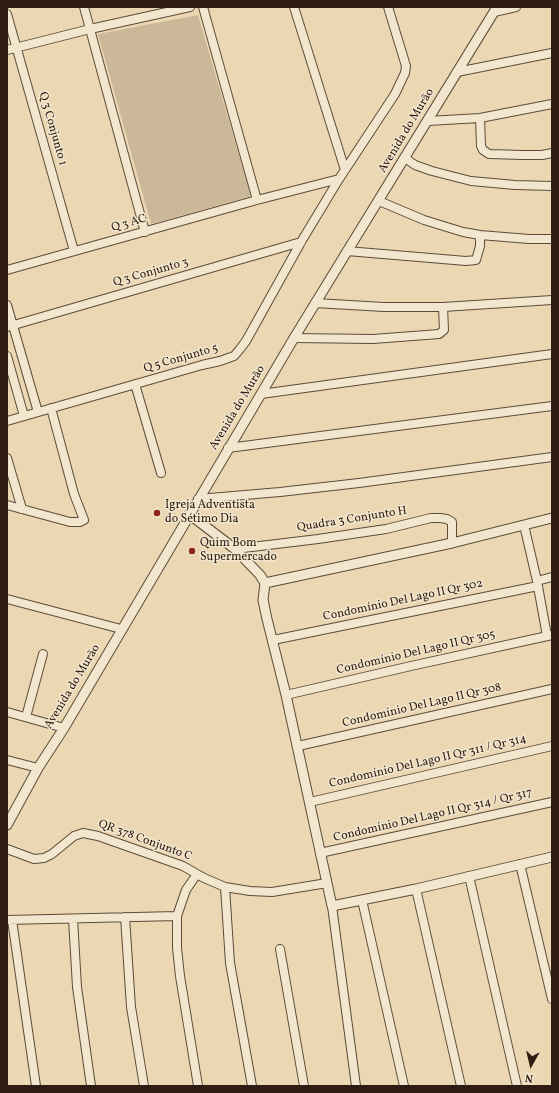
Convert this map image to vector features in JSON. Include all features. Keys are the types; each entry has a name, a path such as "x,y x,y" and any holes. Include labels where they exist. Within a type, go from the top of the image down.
{"street":[{"path":"84,7 145,232"},
{"path":"7,50 90,29 190,7"},
{"path":"203,7 257,200"},
{"path":"294,7 345,170"},
{"path":"340,179 395,94 405,73 406,66 388,7"},
{"path":"496,10 516,7"},
{"name":"Avenida do Murão","path":"8,823 38,768 64,728 315,303 496,10"},
{"name":"Q 3 Conjunto 1","path":"7,14 74,251"},
{"path":"457,72 552,53"},
{"path":"428,121 480,118 552,104"},
{"path":"480,118 481,146 488,154 536,155 552,153"},
{"path":"405,158 432,171 471,181 515,186 552,186"},
{"name":"Q 3 AC","path":"7,270 257,200 340,179"},
{"name":"Q 5 Conjunto 5","path":"7,421 234,356 246,341 301,242 340,179"},
{"path":"379,201 424,220 457,230 480,235 529,239 552,239"},
{"path":"347,251 466,261 476,260 480,246 480,235"},
{"name":"Q 3 Conjunto 3","path":"10,326 301,242"},
{"path":"315,303 443,307 552,300"},
{"path":"7,305 10,326 38,412"},
{"path":"294,338 373,339 439,334 444,330 443,307"},
{"path":"261,394 552,354"},
{"path":"7,356 24,416"},
{"path":"135,384 160,474"},
{"path":"228,448 552,406"},
{"path":"7,505 70,522 80,522 84,520 74,494 51,408"},
{"path":"198,499 359,483 552,457"},
{"path":"7,458 22,509"},
{"path":"189,514 236,549 260,575 265,583 263,600 298,746 332,906 356,1086"},
{"name":"Quadra 3 Conjunto H","path":"236,549 386,529 431,518 447,519 452,522 452,543"},
{"path":"265,583 452,543 552,518"},
{"path":"524,525 550,636"},
{"name":"Condomínio Del Lago II Qr 302","path":"273,640 537,583 552,577"},
{"path":"7,599 122,629"},
{"name":"Condomínio Del Lago II Qr 305","path":"286,695 550,636"},
{"path":"26,717 44,654"},
{"name":"Condomínio Del Lago II Qr 308","path":"298,746 552,690"},
{"path":"7,712 64,728"},
{"name":"Condomínio Del Lago II Qr 311 / Qr 314","path":"310,802 552,746"},
{"path":"7,760 38,768"},
{"name":"Condomínio Del Lago II Qr 314 / Qr 317","path":"320,853 552,802"},
{"name":"QR 378 Conjunto C","path":"7,848 34,859 44,858 52,854 74,836 83,833 98,836 183,866 211,882 225,887 272,892 327,883"},
{"path":"332,906 552,857"},
{"path":"520,864 552,999"},
{"path":"197,874 184,895 177,916 177,948 180,976 198,1086"},
{"path":"469,876 517,1086"},
{"path":"225,887 230,963 252,1086"},
{"path":"416,888 461,1086"},
{"path":"362,900 404,1086"},
{"path":"36,1086 10,920 177,916"},
{"path":"125,917 131,1007 144,1086"},
{"path":"73,919 77,987 91,1086"},
{"path":"280,949 304,1086"}],"shaded area":[{"path":"198,15 251,196 151,224 98,34"}],"place":[{"name":"Igreja Adventista do Sétimo Dia","path":"157,513"},
{"name":"Quim Bom Supermercado","path":"192,551"}]}
